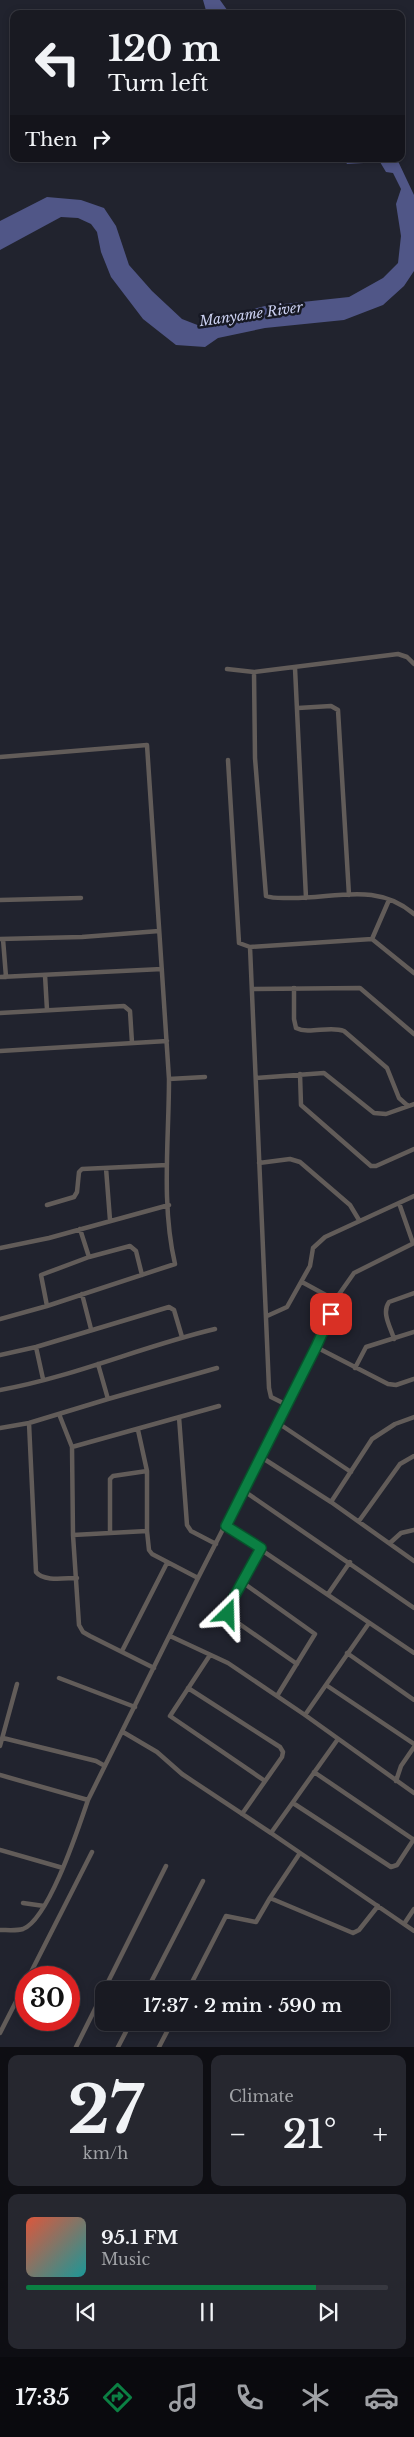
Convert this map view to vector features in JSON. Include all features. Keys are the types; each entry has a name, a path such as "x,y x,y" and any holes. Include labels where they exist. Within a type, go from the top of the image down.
{"street":[{"path":"227,669 254,672 398,654 407,657 414,664"},
{"path":"295,668 306,898"},
{"path":"254,672 255,758 264,894 271,898 375,894 405,907 414,914"},
{"path":"298,708 330,706 338,710 349,895"},
{"path":"0,757 147,745 169,1079 167,1165 172,1248 175,1264 47,1306 0,1319"},
{"path":"228,760 239,943 250,947 372,939 414,973"},
{"path":"0,900 80,898"},
{"path":"372,939 389,900"},
{"path":"6,977 2,939 82,937 159,931"},
{"path":"250,947 269,1388 271,1397 287,1405"},
{"path":"0,977 162,969"},
{"path":"44,976 47,1010"},
{"path":"294,988 294,1019 296,1028 303,1030 337,1029 344,1031 387,1068 399,1098 408,1106"},
{"path":"253,989 360,988 414,1034"},
{"path":"0,1013 124,1006 130,1011 132,1043"},
{"path":"0,1051 166,1042"},
{"path":"256,1078 324,1073 374,1113 386,1114 414,1104"},
{"path":"300,1074 301,1105 371,1166 376,1166 414,1149"},
{"path":"169,1079 205,1077"},
{"path":"259,1163 290,1159 300,1162 352,1206 359,1220"},
{"path":"47,1205 74,1197 80,1170 167,1165"},
{"path":"106,1168 110,1220"},
{"path":"267,1316 287,1307 311,1263 315,1246 325,1237 414,1196"},
{"path":"0,1930 22,1929 30,1924 44,1906 63,1868 88,1800 198,1578 316,1347 335,1300 354,1273 414,1243 400,1203"},
{"path":"0,1248 169,1205"},
{"path":"80,1229 89,1257"},
{"path":"47,1306 41,1275 89,1257 130,1246 136,1251 142,1275"},
{"path":"302,1282 335,1300"},
{"path":"82,1294 91,1329"},
{"path":"394,1339 385,1312 386,1305 388,1302 414,1294"},
{"path":"0,1355 36,1347 169,1307 174,1310 182,1337"},
{"path":"0,1390 98,1364 182,1337 215,1329"},
{"path":"355,1368 366,1347 414,1332"},
{"path":"36,1347 43,1379"},
{"path":"316,1347 392,1385 414,1379"},
{"path":"98,1364 108,1399"},
{"path":"0,1428 29,1423 217,1368"},
{"path":"72,1447 220,1406"},
{"path":"59,1414 72,1447 74,1534 80,1629 90,1636 154,1668"},
{"path":"179,1417 186,1525 191,1532 216,1544"},
{"path":"331,1502 374,1437 395,1424 414,1417"},
{"path":"278,1422 351,1472"},
{"path":"29,1423 36,1572 38,1575 53,1578 76,1578"},
{"path":"138,1430 147,1471 147,1531 149,1550 155,1557 198,1578"},
{"path":"360,1521 400,1464 414,1456"},
{"path":"261,1457 360,1521 414,1561"},
{"path":"110,1532 110,1479 112,1476 147,1471"},
{"path":"244,1491 350,1562 414,1608"},
{"path":"226,1526 414,1653"},
{"path":"390,1543 401,1533 414,1530"},
{"path":"74,1534 147,1531"},
{"path":"261,1548 228,1608 231,1618 297,1664"},
{"path":"328,1594 350,1562"},
{"path":"122,1651 167,1563"},
{"path":"242,1582 315,1634 277,1696"},
{"path":"305,1715 369,1623"},
{"path":"170,1636 228,1663 414,1792"},
{"path":"347,1653 414,1700"},
{"path":"210,1656 171,1713 171,1719 265,1781"},
{"path":"58,1678 135,1707"},
{"path":"0,1746 17,1684"},
{"path":"326,1685 414,1745 401,1766 396,1781"},
{"path":"188,1688 280,1747 283,1752 242,1814"},
{"path":"123,1732 157,1752 182,1774 414,1931"},
{"path":"2,1738 96,1760 105,1766"},
{"path":"271,1833 338,1740"},
{"path":"293,1803 391,1867 396,1865 414,1840 314,1772"},
{"path":"0,1775 88,1800"},
{"path":"0,1850 63,1868"},
{"path":"34,1966 92,1852"},
{"path":"193,1981 226,1916 230,1915 256,1922 300,1853"},
{"path":"109,1981 166,1866"},
{"path":"152,1981 202,1881"},
{"path":"270,1898 352,1933 359,1930 378,1906"},
{"path":"24,1903 44,1906"},
{"path":"404,1924 414,1909"},
{"path":"0,2034 15,2004"},
{"path":"76,2047 95,2009"},
{"path":"118,2047 126,2031"},
{"path":"159,2047 167,2031"}],"water":[{"path":"203,0 220,0 227,10 206,10"},
{"path":"346,162 380,162 347,164"},
{"name":"Manyame River","path":"380,162 398,162 414,195 414,271 404,286 383,305 344,320 265,328 218,338 205,347 176,345 143,319 111,277 101,252 97,232 91,224 78,218 61,217 0,250 0,221 47,197 81,200 104,208 116,226 129,265 152,291 182,319 200,326 218,318 265,306 349,297 383,278 398,263 401,236 396,204 401,189 393,173 386,172"}],"route":[{"path":"228,1614 228,1608 261,1548 226,1526 331,1314"}]}
